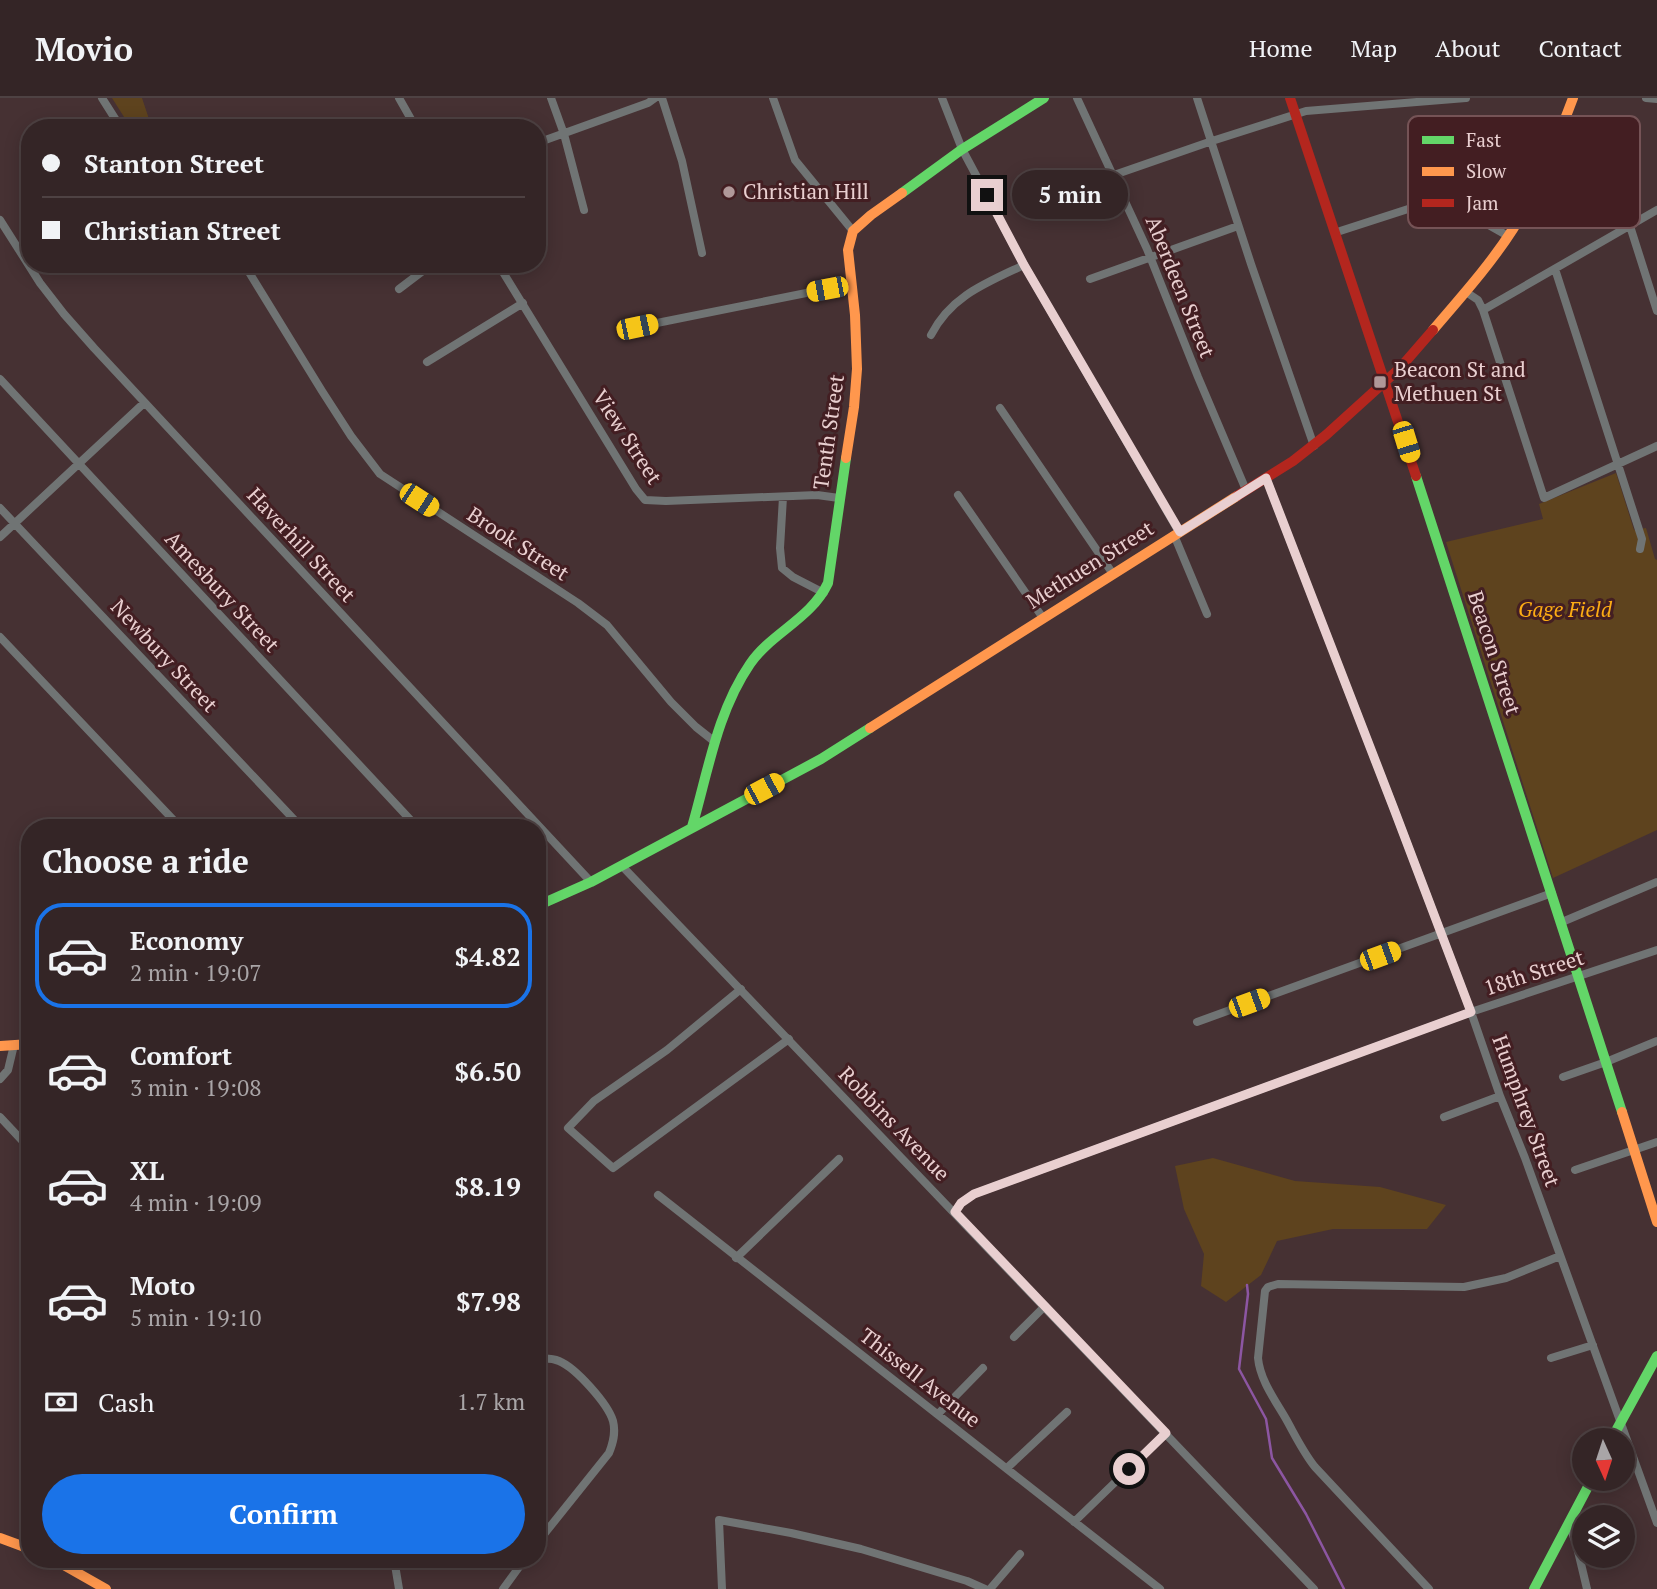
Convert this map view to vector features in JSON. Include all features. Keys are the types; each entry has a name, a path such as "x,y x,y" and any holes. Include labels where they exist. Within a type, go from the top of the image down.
{"street":[{"path":"102,98 115,119"},
{"path":"399,98 411,119"},
{"path":"551,98 564,134 584,210"},
{"path":"546,140 648,103 655,98"},
{"path":"662,98 682,161 702,253"},
{"path":"773,98 795,160 853,231 871,215 1024,104 1044,98"},
{"path":"942,98 962,149 1024,265 1177,534 1207,614"},
{"name":"Aberdeen Street","path":"1077,98 1150,258 1246,491"},
{"path":"1197,98 1314,446"},
{"name":"Beacon Street","path":"1290,98 1406,442 1657,1222"},
{"path":"1114,175 1296,113 1317,109 1466,98"},
{"name":"Methuen Street","path":"1566,116 1573,98"},
{"path":"1646,98 1657,99"},
{"path":"1336,232 1408,209"},
{"path":"1640,220 1657,210"},
{"name":"Haverhill Street","path":"0,220 21,253"},
{"path":"1090,279 1238,226"},
{"path":"1494,228 1508,236"},
{"name":"Methuen Street","path":"546,902 622,866 821,759 1293,461 1314,446 1400,368 1466,292 1512,228"},
{"path":"1483,310 1627,228"},
{"path":"1631,228 1657,311"},
{"name":"Tenth Street","path":"824,593 830,571 857,369 857,337 848,250 853,231"},
{"path":"932,335 944,314 959,300 1024,265"},
{"path":"1555,269 1642,540 1640,549"},
{"name":"Haverhill Street","path":"34,273 64,314 144,403 532,819"},
{"name":"Brook Street","path":"250,273 344,425 380,474 578,603 607,625 671,702 715,742"},
{"path":"399,289 420,273"},
{"name":"View Street","path":"504,273 624,473 645,499 666,501 817,495 839,498"},
{"path":"637,327 851,284"},
{"path":"1466,292 1478,300 1483,310 1544,498 1657,446"},
{"path":"427,362 523,303"},
{"name":"Amesbury Street","path":"0,379 410,819"},
{"path":"0,537 144,403"},
{"path":"1000,408 1113,573"},
{"name":"Humphrey Street","path":"1266,478 1471,1012 1657,1523"},
{"path":"958,495 1043,618"},
{"path":"692,827 721,721 734,690 755,656 815,605 824,593 793,577 784,569 780,548 783,497"},
{"name":"Newbury Street","path":"0,508 294,819"},
{"path":"0,637 172,819"},
{"name":"Haverhill Street","path":"546,834 591,882"},
{"name":"Robbins Avenue","path":"622,866 1314,1589"},
{"path":"1562,922 1657,882"},
{"path":"1197,1022 1552,893"},
{"name":"18th Street","path":"955,1212 961,1203 974,1194 1471,1012 1657,950"},
{"path":"741,989 667,1049 594,1101 568,1128 613,1168 789,1039"},
{"path":"1563,1077 1657,1041"},
{"path":"0,1079 8,1070 14,1045"},
{"path":"0,1046 21,1045"},
{"path":"1444,1117 1500,1096"},
{"path":"0,1117 21,1139"},
{"path":"1575,1170 1657,1142"},
{"path":"736,1258 839,1159"},
{"name":"Thissell Avenue","path":"658,1195 1160,1589"},
{"path":"1429,1589 1315,1467 1267,1385 1258,1366 1258,1358 1263,1300 1268,1287 1271,1284 1465,1287 1506,1278 1560,1256"},
{"path":"1014,1337 1045,1306"},
{"path":"1551,1359 1592,1345"},
{"path":"1618,1428 1657,1356"},
{"path":"546,1358 562,1362 572,1369 606,1406 612,1419 614,1443 546,1533"},
{"path":"938,1414 983,1368"},
{"path":"1007,1468 1068,1412"},
{"path":"1074,1522 1166,1433"},
{"path":"1534,1589 1586,1491"},
{"path":"722,1589 719,1520 861,1549 985,1589"},
{"path":"1569,1522 1587,1589"},
{"path":"0,1538 21,1546"},
{"path":"990,1589 1020,1554"},
{"path":"69,1568 106,1589"},
{"path":"396,1568 399,1589"},
{"path":"503,1589 518,1568"}],"green space":[{"path":"112,98 142,98 149,119 125,119"},
{"name":"Gage Field","path":"1616,473 1634,530 1646,528 1657,560 1657,830 1553,878 1446,542 1543,519 1539,504"},
{"path":"1213,1158 1295,1181 1380,1187 1446,1205 1427,1229 1333,1229 1277,1241 1261,1275 1226,1302 1201,1286 1204,1254 1184,1209 1175,1166"}],"waterway":[{"path":"1247,1285 1239,1369 1266,1419 1272,1458 1306,1514 1344,1589"}],"traffic: fast":[{"path":"902,193 961,150 1044,98"},
{"path":"692,827 721,722 739,683 759,653 812,606 828,583 846,458"},
{"path":"1416,476 1622,1112"},
{"path":"546,902 591,882 821,759 870,728"},
{"path":"1618,1428 1657,1356"},
{"path":"1534,1589 1586,1491"}],"traffic: slow":[{"path":"1566,116 1573,98"},
{"path":"846,458 857,369 848,250 853,231 902,193"},
{"path":"1433,330 1485,268 1514,228"},
{"path":"870,728 1237,496"},
{"path":"0,1046 21,1045"},
{"path":"1622,1112 1657,1222"},
{"path":"0,1538 21,1546"},
{"path":"69,1568 106,1589"}],"traffic: jam":[{"path":"1290,98 1416,476"},
{"path":"1237,496 1293,461 1326,435 1400,368 1433,330"}],"place":[{"name":"Christian Hill","path":"729,192"},
{"name":"Beacon St and Methuen St","path":"1380,382"}],"route":[{"path":"987,195 1024,265 1180,532 1266,478 1471,1012 974,1194 961,1203 955,1212 1166,1433 1129,1469"}]}
